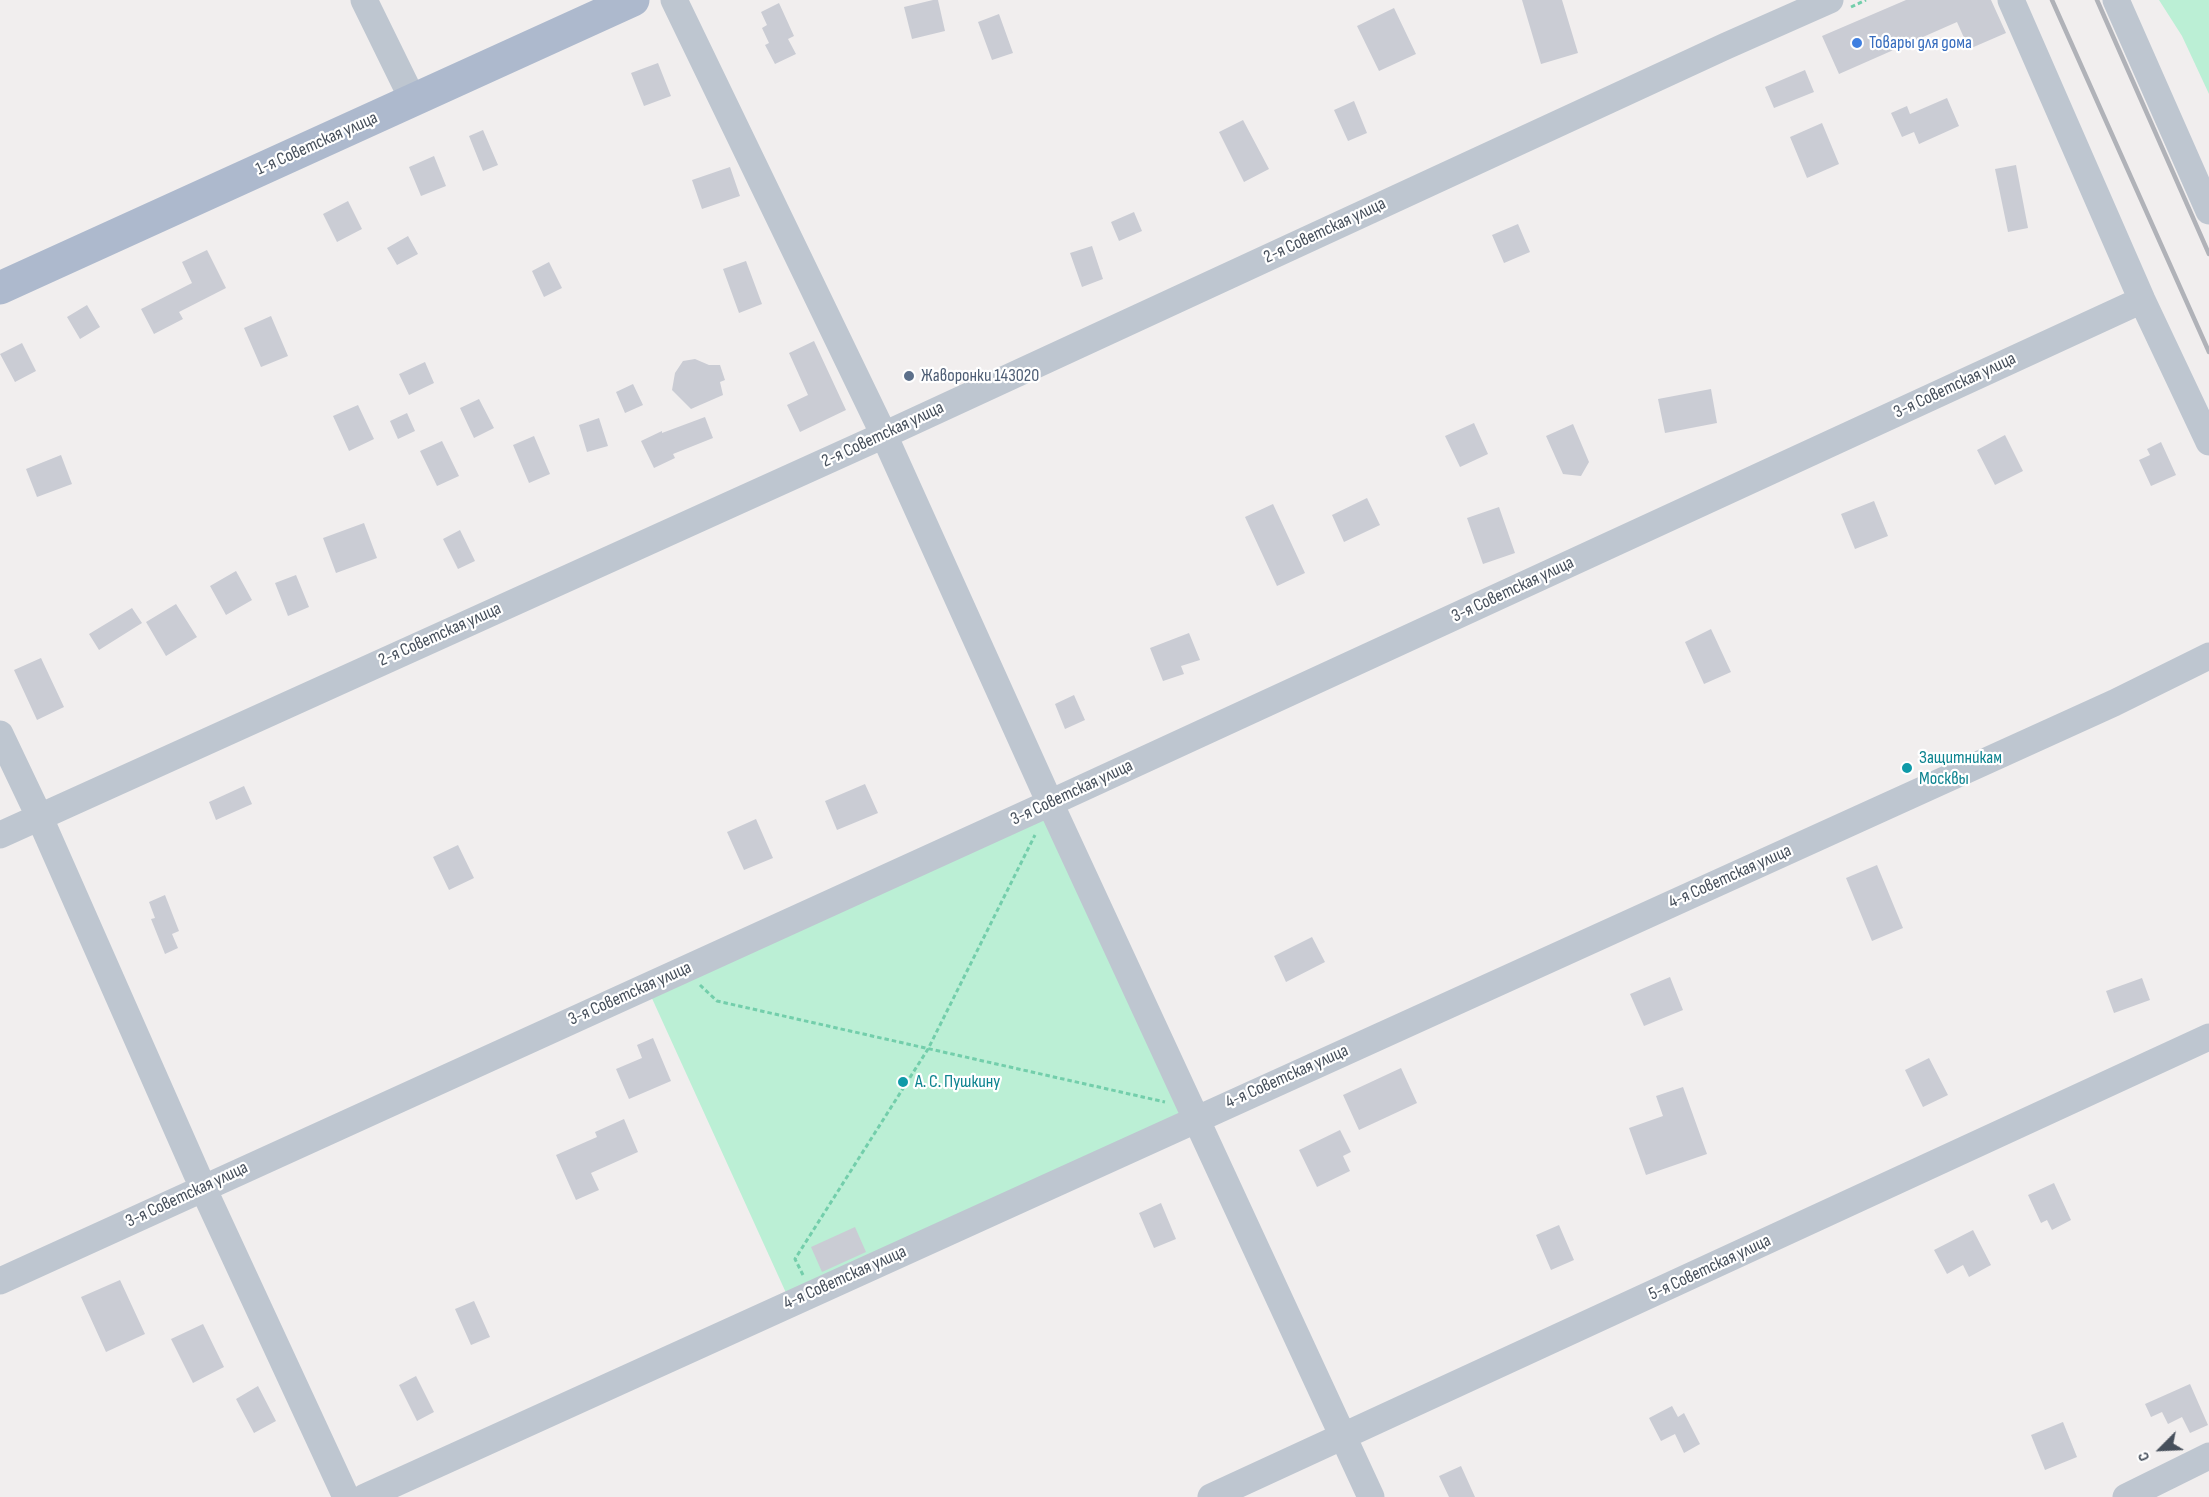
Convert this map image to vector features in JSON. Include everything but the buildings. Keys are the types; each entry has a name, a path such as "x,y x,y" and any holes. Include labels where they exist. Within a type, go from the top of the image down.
{"main road":[{"name":"1-я Советская улица","path":"0,288 633,0"}],"street":[{"path":"364,0 413,100"},
{"path":"674,0 884,435 1038,809 1187,1123 1371,1497"},
{"name":"2-я Советская улица","path":"0,834 884,435 1830,0"},
{"path":"2011,0 2142,300 2209,442"},
{"path":"2116,0 2209,211"},
{"name":"3-я Советская улица","path":"0,1281 1038,809 2142,300"},
{"name":"4-я Советская улица","path":"365,1497 2103,708 2209,656"},
{"path":"0,734 39,816 203,1188 346,1497"},
{"name":"5-я Советская улица","path":"1211,1497 2209,1037"},
{"path":"2126,1497 2165,1489 2209,1456"}],"path":[{"path":"811,1294 795,1259 928,1049 1035,834 1038,809"},
{"path":"683,970 717,1001 1167,1103 1187,1123"}],"green space":[{"path":"2159,0 2209,0 2209,94 2182,36"},
{"path":"1044,814 1182,1115 787,1295 650,994"}],"railway":[{"path":"2052,0 2209,352"},
{"path":"2097,0 2209,254"}],"place":[{"name":"Товары для дома","path":"1857,43"},
{"name":"Жаворонки 143020","path":"909,376"},
{"name":"Защитникам Москвы","path":"1907,768"},
{"name":"А. С. Пушкину","path":"903,1082"}]}
